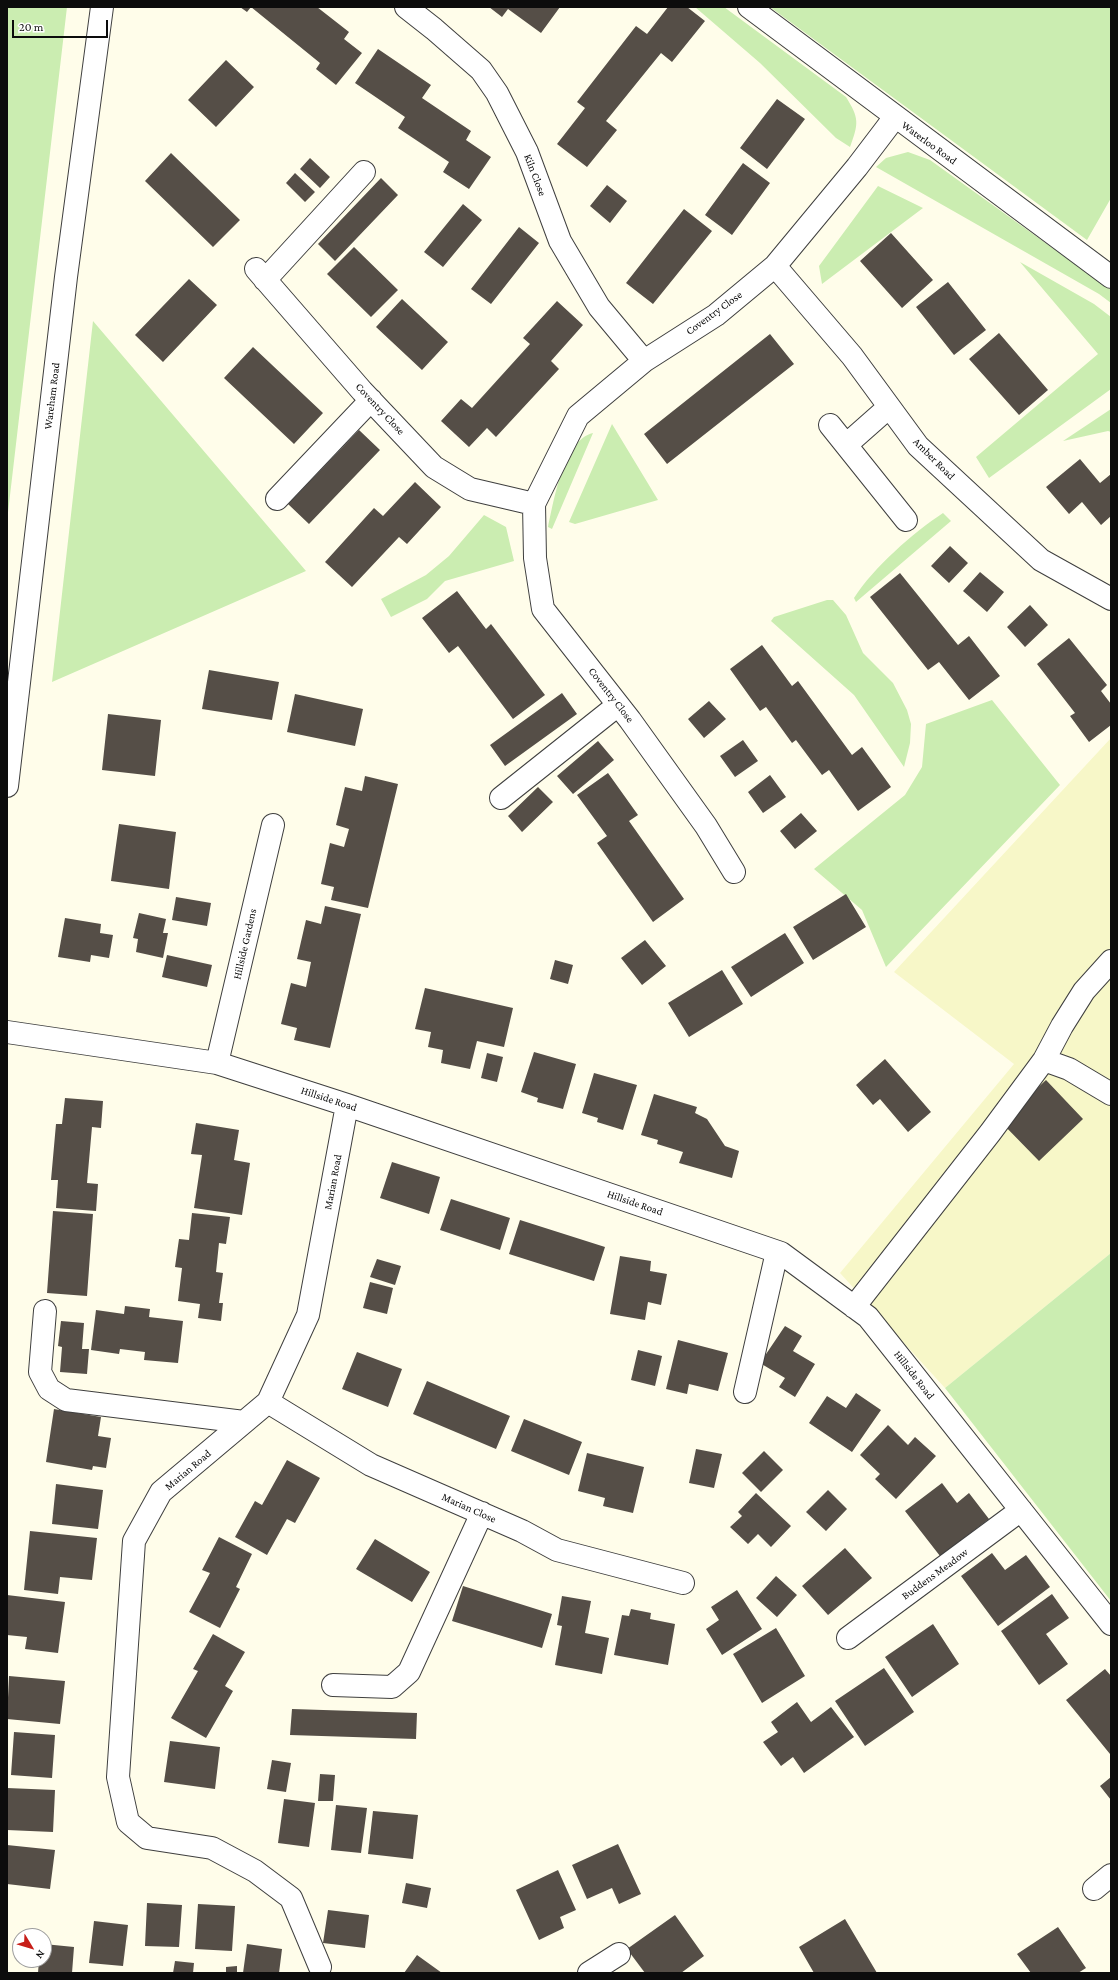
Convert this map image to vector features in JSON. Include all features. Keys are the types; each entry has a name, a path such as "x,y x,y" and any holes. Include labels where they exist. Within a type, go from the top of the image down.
{"street":[{"name":"Wareham Road","path":"7,786 66,277 102,7"},
{"name":"Kiln Close","path":"406,7 434,28 481,70 497,93 527,152 560,241 599,308 644,361"},
{"name":"Waterloo Road","path":"749,7 1111,277"},
{"name":"Coventry Close","path":"734,872 706,826 618,704 543,609 535,558 534,504 578,416 644,361 716,315 775,266 895,117"},
{"name":"Coventry Close","path":"364,172 260,275 371,400 434,467 470,489 534,504"},
{"name":"Amber Road","path":"775,266 852,356 918,446 1041,560 1111,599"},
{"path":"277,499 371,400"},
{"path":"846,446 889,406"},
{"path":"830,425 906,520"},
{"path":"500,798 618,704"},
{"name":"Hillside Gardens","path":"217,1063 273,825"},
{"path":"854,1307 990,1133 1044,1060 1062,1026 1084,991 1111,961"},
{"name":"Hillside Road","path":"7,1032 217,1063 347,1105 777,1252 868,1317 1111,1624"},
{"path":"1044,1060 1069,1070 1111,1094"},
{"name":"Marian Road","path":"320,1966 291,1898 255,1872 212,1848 147,1838 128,1822 118,1777 134,1541 161,1492 268,1402 308,1316 347,1105"},
{"path":"745,1392 777,1252"},
{"path":"45,1311 40,1372 49,1389 66,1400 244,1422"},
{"name":"Marian Close","path":"268,1402 371,1465 522,1531 557,1550 683,1584"},
{"name":"Buddens Meadow","path":"848,1638 1021,1510"},
{"path":"333,1685 392,1687 409,1672 482,1513"},
{"path":"1094,1890 1111,1875"},
{"path":"589,1973 619,1954"}],"green space":[{"path":"7,7 67,7 7,521"},
{"path":"695,7 724,7 846,97 853,110 856,121 855,132 850,147 836,138 760,63"},
{"path":"770,7 1111,7 1111,198 1087,240"},
{"path":"908,152 930,160 1111,290 1111,303 1099,294 876,167 886,158"},
{"path":"878,186 923,208 822,284 819,266"},
{"path":"1020,262 1094,304 1111,317 1111,389 989,478 976,457 1098,354"},
{"path":"93,321 306,571 52,682"},
{"path":"1111,409 1111,432 1108,431 1063,441"},
{"path":"612,424 658,500 575,524 569,522"},
{"path":"593,433 552,529 548,527 550,516 557,488 567,459 574,447 583,438"},
{"path":"943,513 951,521 856,602 854,598 872,574 919,530"},
{"path":"484,515 506,527 514,561 445,581 427,599 391,617 381,599 426,575 449,556"},
{"path":"827,600 833,600 846,615 863,653 893,683 907,710 911,724 910,743 904,767 854,695 771,621 774,617"},
{"path":"992,700 1060,785 886,967 862,910 814,869 905,795 922,767 926,724"},
{"path":"1111,738 1111,1253 945,1388 840,1273 1014,1064 894,972"},
{"path":"1111,1253 1111,1601 945,1388"}],"building":[{"path":"240,7 251,7 247,12"},
{"path":"251,7 317,7 349,32 344,39 362,53 336,85 316,69 320,63"},
{"path":"489,7 560,7 541,33 508,9 502,17"},
{"path":"668,7 687,7 705,21 672,62 661,53 606,121 617,130 587,167 557,144 585,108 577,102 636,26 647,34"},
{"path":"378,49 431,85 422,98 471,131 466,140 491,157 469,189 443,172 449,162 398,128 405,117 355,83"},
{"path":"226,60 254,87 216,127 188,100"},
{"path":"777,99 805,119 767,169 740,148"},
{"path":"171,153 240,220 213,247 145,181"},
{"path":"310,158 330,177 320,188 300,169"},
{"path":"743,163 770,183 732,235 705,215"},
{"path":"295,173 315,192 305,202 286,183"},
{"path":"381,178 398,195 335,261 318,244"},
{"path":"607,185 627,201 610,223 590,206"},
{"path":"463,204 482,220 443,267 424,252"},
{"path":"684,209 712,231 653,304 626,283"},
{"path":"519,227 539,243 491,304 471,289"},
{"path":"891,233 933,280 902,308 860,261"},
{"path":"354,247 398,290 371,317 327,274"},
{"path":"189,279 217,305 163,362 135,335"},
{"path":"948,282 986,330 954,355 916,307"},
{"path":"402,299 448,342 422,370 376,327"},
{"path":"557,301 583,325 551,361 559,369 496,437 487,428 469,447 441,421 461,399 472,408 530,344 523,338"},
{"path":"999,333 1048,390 1019,415 969,359"},
{"path":"770,334 794,364 667,464 644,434"},
{"path":"253,347 323,413 294,444 224,378"},
{"path":"359,430 380,450 309,524 288,504"},
{"path":"1080,459 1100,483 1111,474 1111,516 1101,525 1082,502 1069,514 1046,487"},
{"path":"415,482 441,507 407,544 399,537 352,587 325,562 374,508 383,516"},
{"path":"950,546 968,563 949,583 931,566"},
{"path":"980,572 1004,592 987,612 963,591"},
{"path":"900,573 958,645 969,636 1000,676 969,700 939,662 928,670 870,597"},
{"path":"457,591 486,629 491,624 545,695 513,719 458,646 449,653 422,618"},
{"path":"1030,605 1048,625 1025,647 1007,627"},
{"path":"1069,638 1107,685 1101,691 1111,704 1111,725 1089,742 1070,716 1075,713 1037,664"},
{"path":"762,645 792,686 798,681 852,755 862,747 891,787 858,811 829,770 822,775 796,740 792,743 766,707 760,711 730,669"},
{"path":"209,670 279,682 272,720 202,709"},
{"path":"562,693 577,714 505,766 490,745"},
{"path":"295,694 363,709 355,746 287,732"},
{"path":"709,701 726,719 704,738 688,719"},
{"path":"108,714 161,720 155,776 102,770"},
{"path":"743,740 758,761 735,777 720,756"},
{"path":"598,741 614,760 573,794 557,776"},
{"path":"608,773 638,815 629,821 684,899 653,922 597,843 607,836 577,795"},
{"path":"770,775 786,797 763,813 748,792"},
{"path":"365,776 398,784 368,908 331,900 334,887 321,884 330,843 344,847 349,829 336,825 345,787 362,791"},
{"path":"538,787 553,802 522,832 508,816"},
{"path":"801,813 817,831 795,849 780,831"},
{"path":"119,824 176,832 169,889 111,881"},
{"path":"846,894 866,927 813,960 793,927"},
{"path":"176,897 211,903 207,926 172,920"},
{"path":"325,906 361,914 330,1048 294,1040 297,1028 281,1024 291,983 306,987 311,962 297,959 306,920 321,924"},
{"path":"139,913 166,919 163,933 168,933 163,958 136,952 138,939 133,938"},
{"path":"65,918 101,924 100,933 113,935 109,958 91,955 90,962 58,957"},
{"path":"785,933 804,963 751,997 731,967"},
{"path":"645,940 666,966 642,985 621,958"},
{"path":"167,955 212,965 207,987 162,977"},
{"path":"555,960 573,965 568,984 550,979"},
{"path":"722,970 743,1004 689,1037 668,1003"},
{"path":"425,988 513,1008 504,1047 477,1041 470,1069 441,1063 443,1050 428,1047 431,1032 415,1029"},
{"path":"534,1052 576,1064 563,1109 537,1102 538,1098 521,1092"},
{"path":"487,1053 503,1057 497,1082 481,1078"},
{"path":"885,1059 931,1112 908,1132 880,1099 873,1105 856,1085"},
{"path":"594,1073 637,1085 623,1130 597,1122 598,1118 582,1113"},
{"path":"1046,1080 1083,1119 1039,1161 1001,1122"},
{"path":"654,1094 697,1107 695,1113 707,1119 725,1146 739,1151 732,1178 679,1163 683,1152 657,1144 658,1140 641,1135"},
{"path":"65,1098 103,1101 101,1128 92,1127 87,1183 98,1184 96,1211 56,1208 58,1180 51,1180 56,1124 62,1124"},
{"path":"196,1123 239,1130 234,1160 250,1163 242,1215 194,1208 202,1155 191,1154"},
{"path":"392,1162 440,1177 429,1214 380,1198"},
{"path":"451,1199 510,1218 500,1250 440,1230"},
{"path":"53,1211 93,1214 87,1296 47,1293"},
{"path":"192,1213 230,1217 226,1244 219,1243 216,1272 223,1273 219,1303 223,1303 221,1321 198,1318 200,1304 178,1301 182,1268 175,1267 179,1239 189,1240"},
{"path":"520,1220 605,1247 594,1281 509,1254"},
{"path":"620,1256 651,1261 650,1271 667,1274 661,1305 648,1302 645,1320 610,1314"},
{"path":"377,1259 401,1266 395,1285 370,1277"},
{"path":"370,1282 393,1288 387,1314 363,1308"},
{"path":"125,1306 150,1309 149,1317 183,1321 178,1363 144,1360 145,1352 120,1349 119,1354 91,1350 96,1310 124,1314"},
{"path":"61,1321 84,1323 82,1349 89,1349 87,1374 60,1372 62,1347 58,1346"},
{"path":"785,1326 802,1336 793,1351 815,1364 795,1397 779,1387 785,1378 760,1363"},
{"path":"678,1340 728,1353 718,1391 689,1384 687,1394 666,1389"},
{"path":"638,1350 662,1356 655,1386 631,1380"},
{"path":"357,1352 402,1369 388,1407 342,1389"},
{"path":"427,1381 510,1416 496,1449 413,1414"},
{"path":"856,1393 881,1410 852,1452 809,1423 827,1396 846,1408"},
{"path":"54,1409 101,1417 98,1436 111,1438 106,1468 93,1466 92,1470 46,1462"},
{"path":"524,1419 582,1442 569,1475 511,1451"},
{"path":"888,1425 908,1445 915,1437 936,1456 896,1499 875,1479 880,1474 860,1455"},
{"path":"696,1449 722,1454 714,1488 689,1483"},
{"path":"764,1451 783,1470 761,1492 742,1473"},
{"path":"587,1453 644,1467 633,1513 603,1506 605,1498 578,1491"},
{"path":"287,1460 320,1478 295,1523 287,1519 267,1555 235,1537 255,1501 262,1505"},
{"path":"942,1483 957,1503 969,1493 989,1519 940,1556 905,1511"},
{"path":"56,1484 103,1490 98,1529 52,1524"},
{"path":"828,1490 847,1509 826,1531 806,1512"},
{"path":"756,1493 791,1526 771,1547 758,1534 748,1544 730,1527 742,1516 738,1512"},
{"path":"30,1531 97,1538 92,1580 60,1577 58,1594 24,1590"},
{"path":"219,1537 252,1554 236,1587 240,1589 220,1628 189,1612 210,1573 202,1570"},
{"path":"375,1539 430,1572 412,1602 356,1569"},
{"path":"845,1548 872,1578 828,1615 802,1586"},
{"path":"992,1553 1005,1570 1026,1555 1050,1587 998,1626 961,1576"},
{"path":"776,1576 797,1595 777,1617 756,1598"},
{"path":"463,1586 552,1614 542,1648 452,1621"},
{"path":"737,1590 762,1629 722,1655 706,1629 719,1620 711,1607"},
{"path":"1052,1594 1069,1618 1046,1634 1068,1664 1039,1685 1001,1631"},
{"path":"7,1595 65,1602 58,1653 25,1649 27,1637 7,1635"},
{"path":"562,1596 591,1601 585,1633 609,1638 602,1674 555,1665 562,1626 557,1625"},
{"path":"631,1609 651,1613 650,1619 675,1624 668,1665 614,1655 622,1615 629,1616"},
{"path":"933,1624 959,1664 912,1697 885,1657"},
{"path":"776,1628 805,1676 762,1703 733,1654"},
{"path":"213,1634 245,1652 225,1686 233,1691 206,1738 171,1718 198,1671 193,1669"},
{"path":"884,1668 914,1712 865,1746 835,1701"},
{"path":"1105,1669 1111,1676 1110,1754 1066,1700"},
{"path":"9,1676 65,1681 60,1724 7,1719"},
{"path":"797,1702 811,1722 831,1707 854,1737 804,1773 793,1757 781,1766 763,1742 778,1732 771,1722"},
{"path":"292,1709 417,1713 416,1739 290,1735"},
{"path":"14,1732 55,1735 52,1778 11,1775"},
{"path":"170,1741 220,1747 215,1789 164,1782"},
{"path":"272,1760 291,1763 286,1792 267,1789"},
{"path":"320,1774 335,1775 333,1801 318,1801"},
{"path":"1111,1777 1111,1800 1100,1786"},
{"path":"7,1788 55,1790 53,1832 7,1830"},
{"path":"284,1799 315,1803 309,1847 278,1843"},
{"path":"336,1805 367,1808 361,1853 331,1850"},
{"path":"373,1811 418,1815 413,1859 368,1854"},
{"path":"618,1844 641,1894 619,1904 612,1888 587,1899 572,1865"},
{"path":"7,1845 55,1850 50,1889 7,1884"},
{"path":"558,1870 576,1910 560,1917 564,1928 539,1940 516,1890"},
{"path":"406,1883 431,1888 427,1908 402,1903"},
{"path":"147,1903 182,1905 179,1947 145,1946"},
{"path":"198,1904 235,1906 232,1951 195,1949"},
{"path":"328,1910 369,1915 365,1948 323,1943"},
{"path":"675,1915 704,1956 681,1973 645,1973 627,1949"},
{"path":"845,1919 877,1973 814,1973 799,1947"},
{"path":"94,1921 128,1925 123,1966 89,1963"},
{"path":"1058,1927 1086,1968 1078,1973 1031,1973 1017,1954"},
{"path":"247,1944 282,1949 279,1973 243,1973"},
{"path":"52,1945 74,1947 72,1973 38,1973 38,1968 52,1968"},
{"path":"417,1955 442,1973 404,1973"},
{"path":"175,1961 194,1963 193,1973 173,1973"},
{"path":"237,1966 237,1973 226,1973 226,1967"}]}
